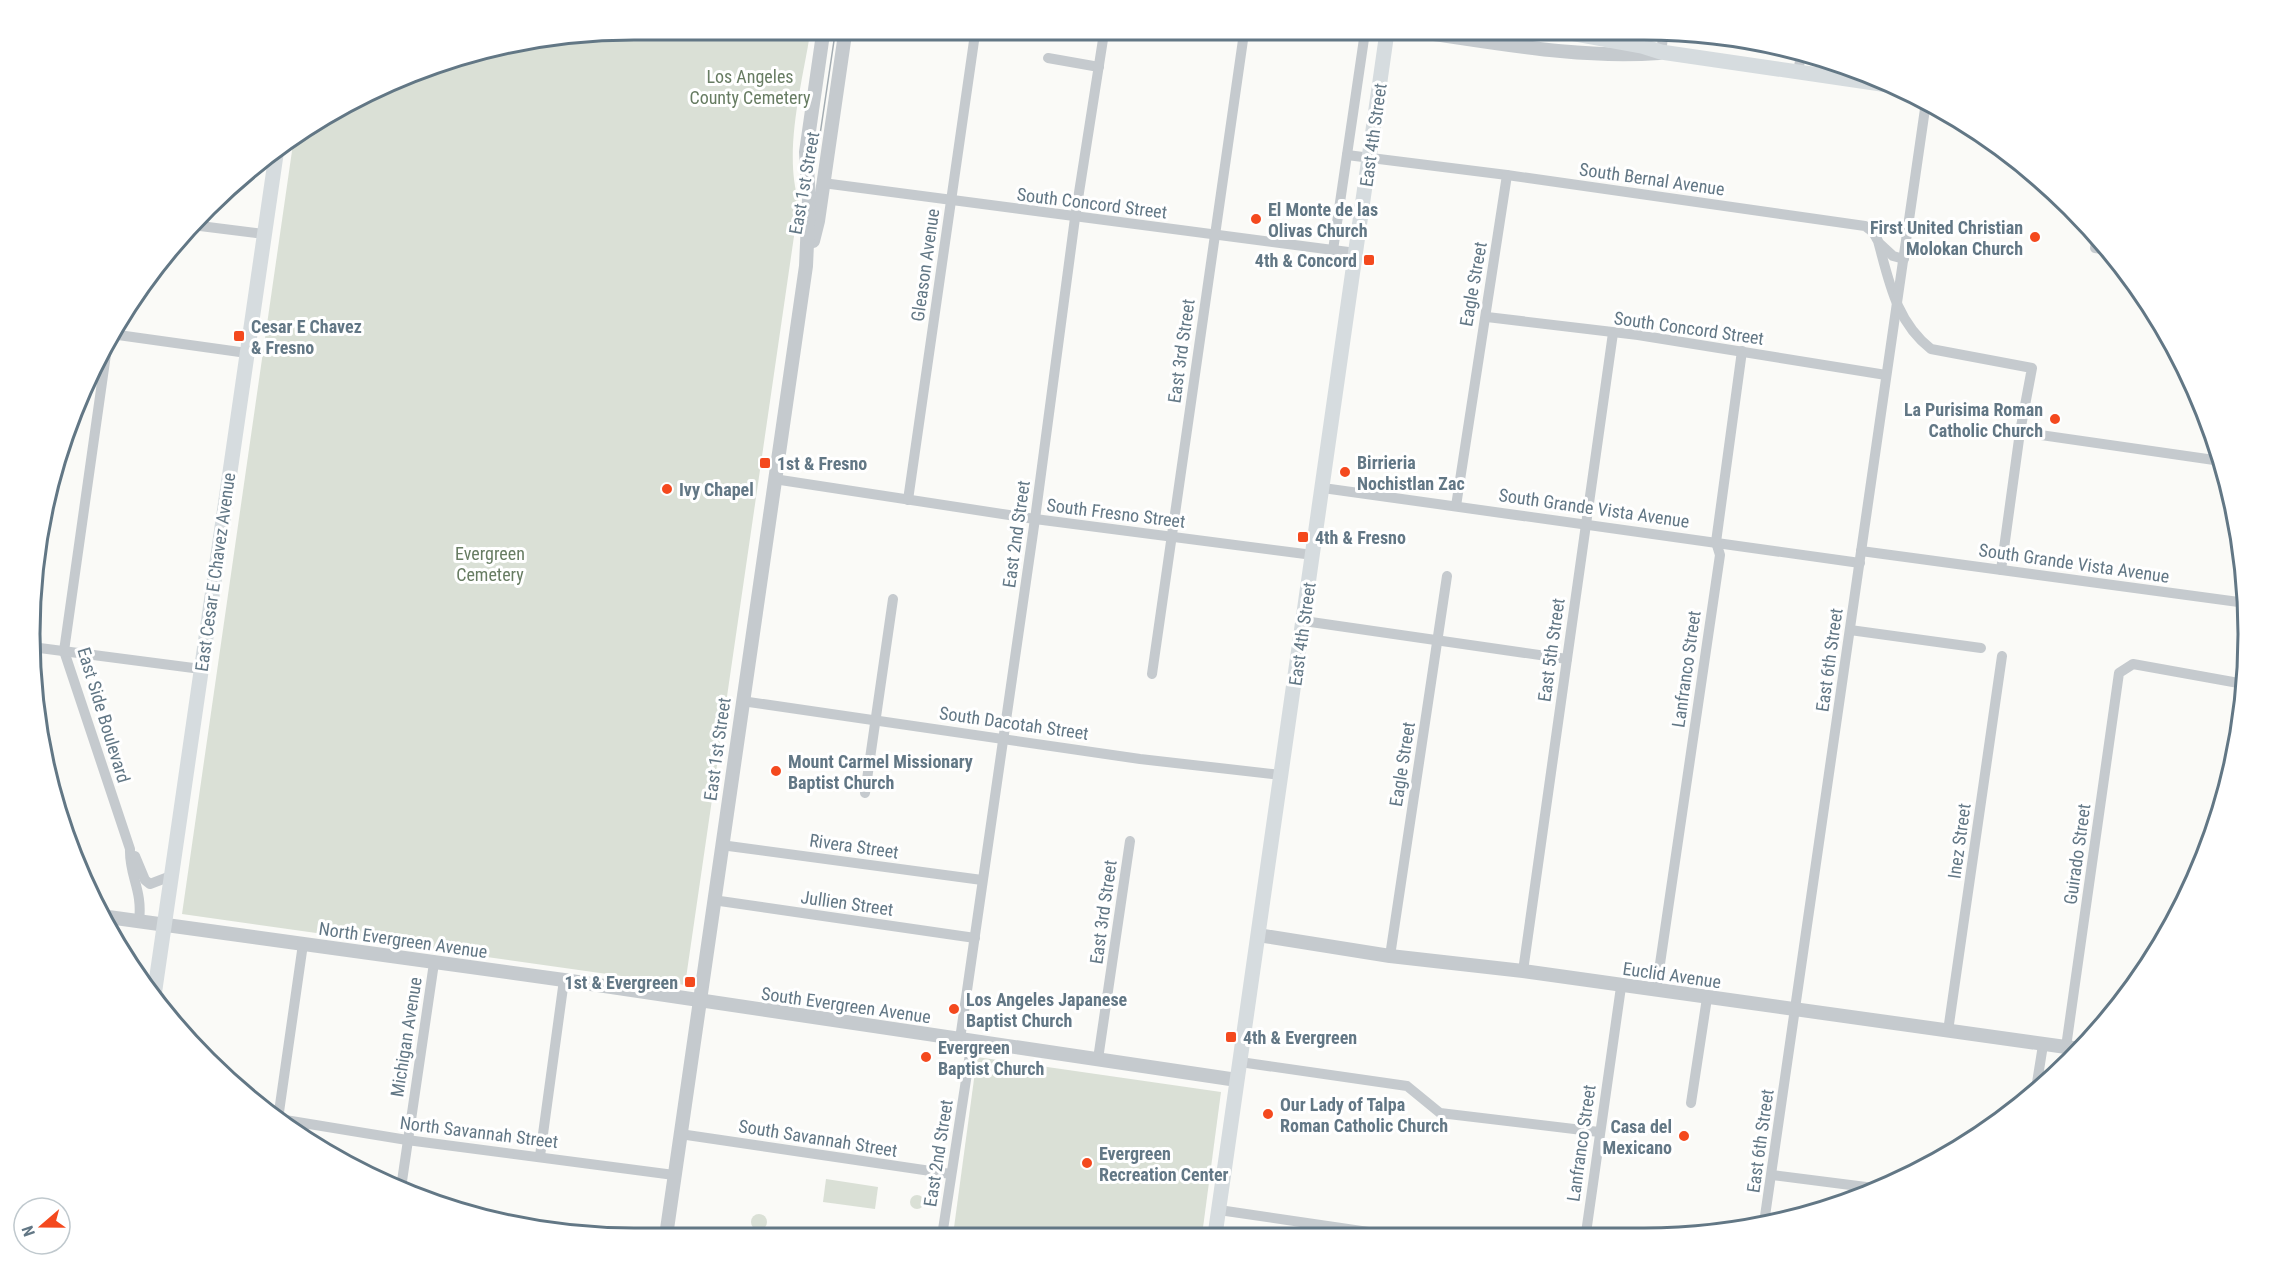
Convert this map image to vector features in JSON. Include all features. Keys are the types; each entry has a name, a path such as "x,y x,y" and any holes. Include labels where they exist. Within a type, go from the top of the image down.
{"main road":[{"name":"East 4th Street","path":"1216,1228 1386,40"},
{"path":"1609,40 1661,52 1857,81"},
{"name":"East Cesar E Chavez Avenue","path":"156,985 275,162"}],"street":[{"name":"East 1st Street","path":"667,1228 806,266 809,199 806,152 823,40"},
{"name":"East 1st Street","path":"806,266 818,221 844,40"},
{"name":"Gleason Avenue","path":"908,500 974,40"},
{"name":"East 2nd Street","path":"943,1228 970,1054 963,1040 982,880 1035,519 1075,218 1103,40"},
{"name":"East 3rd Street","path":"1152,675 1243,40"},
{"name":"East 4th Street","path":"1333,250 1364,40"},
{"path":"1475,40 1543,50 1623,55 1661,52 1663,41"},
{"path":"1048,58 1099,67"},
{"path":"1798,72 1800,62"},
{"name":"East 6th Street","path":"1765,1215 1925,112"},
{"name":"South Bernal Avenue","path":"1347,155 1507,175 1864,226 1873,232 1878,241 1893,256 1904,259"},
{"name":"Eagle Street","path":"1456,506 1483,327 1487,317 1507,175"},
{"name":"South Concord Street","path":"823,183 1356,254"},
{"path":"203,226 264,234"},
{"path":"1878,241 1897,307 1904,321 1931,349 2032,368 2020,432 2001,570"},
{"name":"South Concord Street","path":"1487,317 1742,351 1886,375"},
{"name":"East 5th Street","path":"1523,971 1613,333"},
{"path":"121,335 247,353"},
{"name":"Lanfranco Street","path":"1656,991 1720,555 1716,542 1742,351"},
{"name":"East Side Boulevard","path":"104,368 64,651 130,849 145,880 150,884 171,876"},
{"path":"2020,432 2211,460"},
{"name":"South Fresno Street","path":"774,479 1035,519 1313,555"},
{"name":"South Grande Vista Avenue","path":"1323,488 1587,523 1860,563"},
{"name":"South Grande Vista Avenue","path":"1861,550 2236,602"},
{"name":"Eagle Street","path":"1390,956 1447,576"},
{"path":"865,793 893,599"},
{"path":"1304,621 1567,659"},
{"path":"1850,630 1981,648"},
{"path":"41,648 201,669"},
{"name":"Inez Street","path":"1948,1031 2002,656"},
{"name":"Guirado Street","path":"2066,1047 2119,673 2125,667 2133,664 2235,682"},
{"name":"South Dacotah Street","path":"742,701 1004,737 1140,759 1281,775"},
{"name":"East 3rd Street","path":"1098,1059 1130,841"},
{"name":"Rivera Street","path":"721,844 982,880"},
{"name":"East Side Boulevard","path":"130,849 129,859 141,899 139,921"},
{"name":"Jullien Street","path":"713,900 975,938"},
{"name":"North Evergreen Avenue","path":"113,918 564,980 698,1002"},
{"name":"Euclid Avenue","path":"1258,935 1390,956 1523,971 1621,987 2070,1048"},
{"path":"280,1110 303,944"},
{"name":"Michigan Avenue","path":"402,1180 434,963"},
{"path":"540,1156 564,980"},
{"name":"Lanfranco Street","path":"1587,1228 1621,987"},
{"path":"1690,1103 1707,998"},
{"name":"South Evergreen Avenue","path":"698,1002 1237,1080"},
{"path":"2038,1077 2043,1045"},
{"path":"1240,1062 1407,1086 1440,1113 1599,1132"},
{"name":"North Savannah Street","path":"297,1122 407,1140 674,1175"},
{"name":"South Savannah Street","path":"680,1134 951,1174"},
{"path":"1772,1175 1860,1186"},
{"path":"1219,1210 1341,1228"}],"green space":[{"name":"Evergreen Cemetery","path":"634,40 809,40 793,141 793,163 799,202 685,985 182,914 292,149 337,120 407,86 443,72 518,52 595,42"},
{"name":"Evergreen Recreation Center","path":"977,1057 1221,1092 1203,1228 954,1228"},
{"path":"826,1179 878,1187 875,1209 823,1202"},
{"path":"917,1195 922,1197 924,1202 922,1207 917,1209 912,1207 910,1202 912,1197"},
{"path":"756,1214 762,1214 767,1219 765,1228 753,1228 751,1225 751,1219"}],"tram line":[{"path":"818,148 834,40"}],"place":[{"name":"El Monte de las Olivas Church","path":"1256,219"},
{"name":"First United Christian Molokan Church","path":"2035,237"},
{"name":"4th & Concord","path":"1369,260"},
{"name":"Cesar E Chavez & Fresno","path":"239,336"},
{"name":"La Purisima Roman Catholic Church","path":"2055,419"},
{"name":"1st & Fresno","path":"765,463"},
{"name":"Birrieria Nochistlan Zac","path":"1345,472"},
{"name":"Ivy Chapel","path":"667,489"},
{"name":"4th & Fresno","path":"1303,537"},
{"name":"Mount Carmel Missionary Baptist Church","path":"776,771"},
{"name":"1st & Evergreen","path":"690,982"},
{"name":"Los Angeles Japanese Baptist Church","path":"954,1009"},
{"name":"4th & Evergreen","path":"1231,1037"},
{"name":"Evergreen Baptist Church","path":"926,1057"},
{"name":"Our Lady of Talpa Roman Catholic Church","path":"1268,1114"},
{"name":"Casa del Mexicano","path":"1684,1136"},
{"name":"Evergreen Recreation Center","path":"1087,1163"}],"park label":[{"name":"Los Angeles County Cemetery","path":"750,86"}]}
